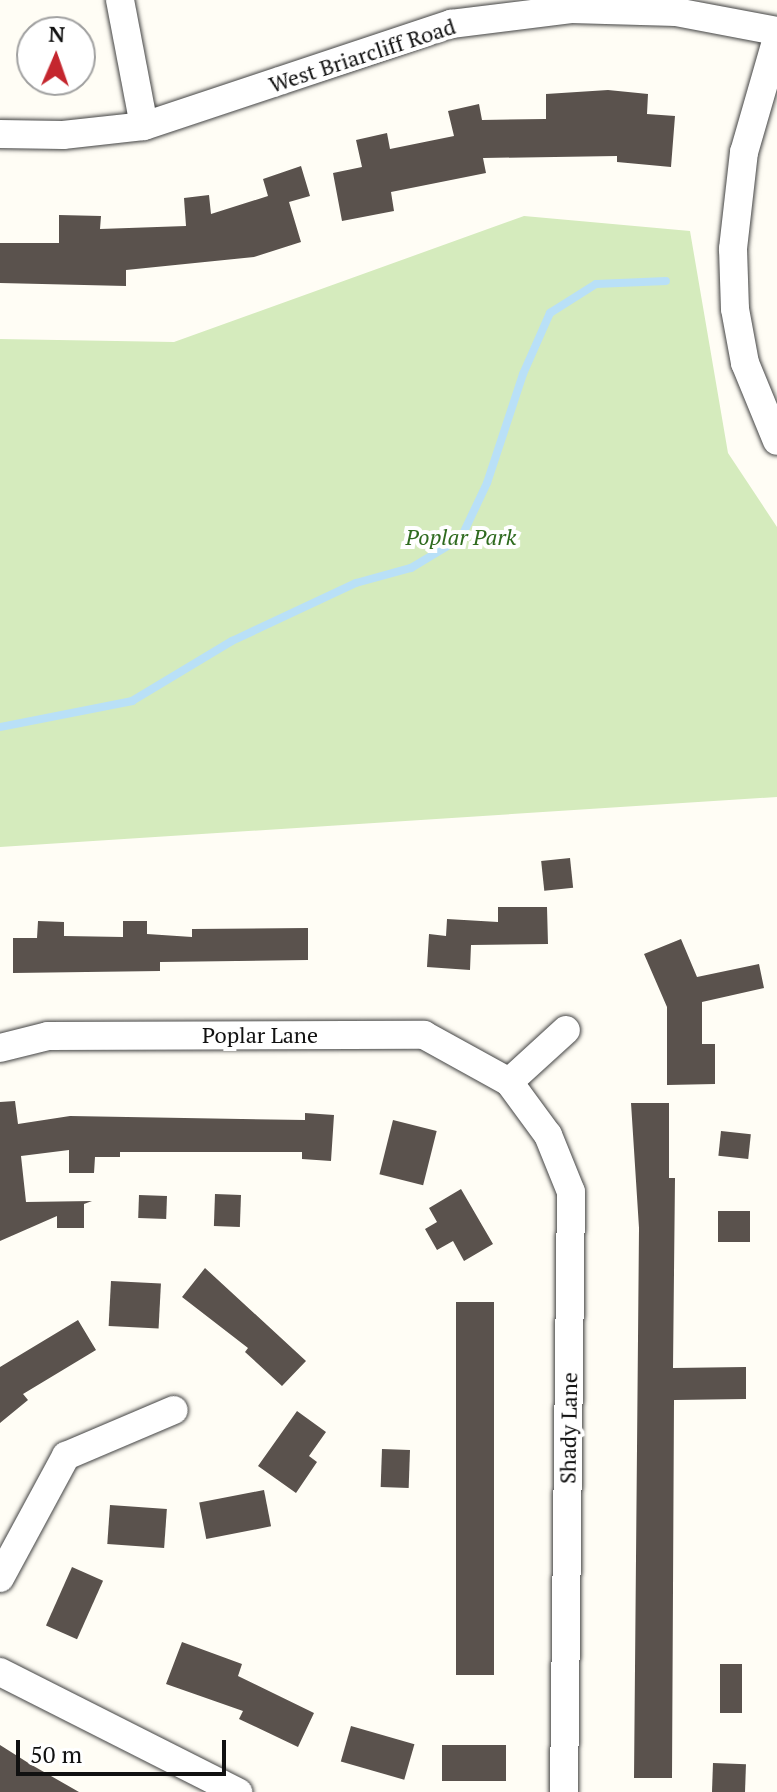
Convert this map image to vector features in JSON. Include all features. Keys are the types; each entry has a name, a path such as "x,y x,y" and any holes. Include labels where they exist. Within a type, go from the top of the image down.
{"street":[{"path":"120,0 144,126"},
{"name":"West Briarcliff Road","path":"0,134 63,135 144,126 451,24 571,9 676,12 777,31"},
{"path":"777,38 744,152 733,249 735,309 745,363 777,441"},
{"path":"509,1082 566,1030"},
{"name":"Poplar Lane","path":"0,1048 48,1036 424,1035 509,1082"},
{"name":"Shady Lane","path":"509,1082 548,1135 571,1192 564,1792"},
{"path":"0,1578 66,1456 174,1410"},
{"path":"0,1672 238,1792"}],"green space":[{"name":"Poplar Park","path":"524,216 690,231 728,453 777,527 777,797 0,847 0,339 174,342"}],"building":[{"path":"608,90 648,94 647,114 675,116 671,167 617,162 617,156 483,158 486,173 391,192 394,211 342,221 333,173 362,167 356,140 387,133 390,149 454,136 448,111 479,104 482,120 546,119 546,94"},
{"path":"301,166 310,196 289,202 301,242 254,257 126,270 126,286 0,283 0,243 59,243 59,215 101,216 100,229 186,226 184,198 209,195 211,214 268,196 263,179"},
{"path":"570,858 573,888 544,891 541,861"},
{"path":"498,907 547,907 548,944 471,945 470,970 427,967 429,934 446,936 447,919 498,922"},
{"path":"38,921 64,922 64,936 123,937 123,921 147,921 147,934 192,937 192,929 308,928 308,960 160,962 160,971 13,973 13,938 37,938"},
{"path":"681,939 697,977 759,964 764,988 702,1002 702,1044 715,1044 715,1084 667,1085 667,1007 644,954"},
{"path":"15,1101 18,1124 70,1116 305,1120 305,1113 334,1115 331,1161 302,1159 302,1152 120,1152 120,1157 95,1157 94,1173 69,1173 69,1150 21,1156 26,1202 92,1201 84,1204 84,1228 57,1228 57,1216 0,1241 0,1102"},
{"path":"631,1103 669,1103 669,1178 675,1178 673,1368 746,1367 746,1399 674,1400 672,1778 634,1778 639,1228"},
{"path":"393,1120 437,1131 423,1185 379,1174"},
{"path":"721,1131 751,1134 748,1159 718,1156"},
{"path":"461,1189 493,1244 464,1261 453,1241 437,1250 425,1229 437,1222 429,1208"},
{"path":"215,1194 241,1195 240,1227 214,1226"},
{"path":"139,1195 167,1196 166,1219 138,1218"},
{"path":"718,1211 750,1211 750,1242 718,1242"},
{"path":"205,1268 306,1361 282,1386 245,1352 248,1348 182,1297"},
{"path":"111,1281 161,1284 159,1329 109,1326"},
{"path":"456,1302 494,1302 494,1675 456,1675"},
{"path":"78,1320 96,1350 23,1394 28,1400 0,1423 0,1367"},
{"path":"297,1411 326,1432 309,1456 317,1462 296,1493 258,1466"},
{"path":"382,1449 410,1450 409,1488 381,1487"},
{"path":"264,1490 271,1526 206,1539 199,1503"},
{"path":"110,1505 167,1509 164,1548 107,1544"},
{"path":"72,1567 103,1581 77,1639 46,1625"},
{"path":"182,1642 242,1664 238,1676 314,1713 298,1747 239,1719 243,1711 166,1684"},
{"path":"720,1664 742,1664 742,1713 720,1713"},
{"path":"351,1726 414,1744 404,1780 341,1762"},
{"path":"0,1745 30,1764 79,1792 0,1792"},
{"path":"442,1745 506,1745 506,1781 442,1781"},
{"path":"713,1763 746,1764 745,1792 712,1792"}],"waterway":[{"path":"0,727 132,701 232,641 356,583 411,568 461,538 487,483 523,374 550,313 596,284 666,281"}]}
